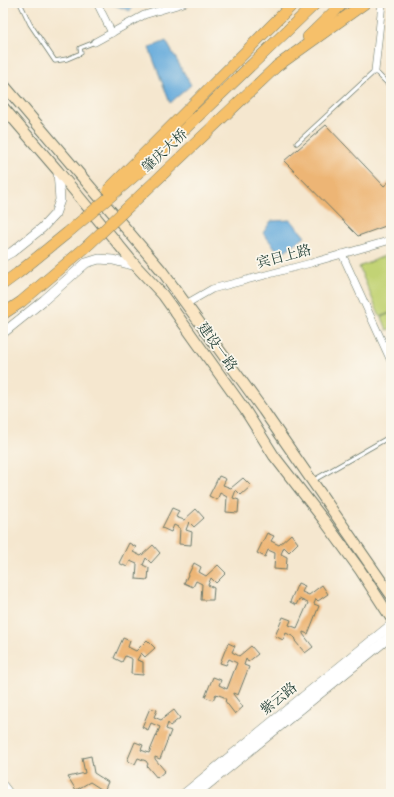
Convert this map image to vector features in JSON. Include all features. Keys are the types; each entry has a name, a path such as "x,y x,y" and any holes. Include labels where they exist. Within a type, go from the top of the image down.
{"main road":[{"path":"66,234 139,158 294,3"},
{"name":"肇庆大桥","path":"3,284 66,234 145,167 316,3"},
{"name":"肇庆大桥","path":"3,314 21,302 86,247 343,3"},
{"path":"277,66 365,3"},
{"name":"建设一路","path":"3,84 162,271 313,480 391,595"},
{"name":"建设一路","path":"3,107 167,302 245,410 274,456 360,570 391,618"}],"street":[{"path":"96,3 112,33"},
{"path":"95,42 144,15 184,3"},
{"path":"375,71 382,3"},
{"path":"3,257 12,252 42,228 55,214 60,200 58,172"},
{"name":"宾日上路","path":"186,304 212,289 391,240"},
{"path":"342,254 391,361"},
{"path":"3,333 44,300 86,263 99,259 113,260 136,266"},
{"name":"紫云路","path":"184,794 391,625"},
{"name":"紫云路","path":"196,794 391,636"},
{"path":"3,786 9,794"}],"lane":[{"path":"20,3 30,24 56,61 67,59 81,53 80,48 95,42"},
{"path":"297,143 375,71 391,87"},
{"path":"313,480 391,436"}],"green space":[{"path":"384,256 391,271 391,312 380,317 359,267"},
{"path":"391,313 391,329 387,330 382,317"}],"water":[{"path":"109,3 134,3 130,11"},
{"path":"166,41 191,85 170,103 149,48"},
{"path":"291,220 305,237 280,254 263,233 271,221"}],"building":[{"path":"326,125 384,186 391,180 391,224 358,236 284,161"},
{"path":"219,476 226,479 223,485 231,488 243,478 251,486 241,495 236,490 233,498 239,500 238,513 226,512 227,497 220,493 217,500 209,496"},
{"path":"172,508 179,511 176,517 184,520 196,509 204,518 194,527 189,522 186,530 192,532 191,545 179,544 180,528 174,525 171,532 162,528"},
{"path":"267,533 274,536 271,541 279,545 291,534 298,543 289,552 284,547 281,554 287,557 286,570 274,569 275,553 268,550 265,557 257,553"},
{"path":"129,543 136,547 133,552 141,556 153,545 160,553 151,563 146,558 143,565 149,568 148,580 136,579 137,564 130,561 127,567 119,563"},
{"path":"194,563 201,567 199,572 206,576 218,565 226,573 216,583 211,578 208,585 214,588 213,600 201,600 202,584 196,581 193,587 184,583"},
{"path":"298,583 305,586 302,592 309,595 322,585 328,594 318,601 316,599 314,604 319,606 308,634 303,632 313,647 305,653 295,641 296,639 294,637 286,633 283,640 275,636 283,617 291,620 289,625 297,628 308,603 299,599 296,605 290,602"},
{"path":"123,638 130,641 128,647 136,651 147,640 155,648 145,657 141,653 137,660 143,662 143,675 131,674 132,659 125,656 122,662 114,658"},
{"path":"228,643 235,646 232,652 239,656 251,646 258,654 248,662 246,659 244,665 249,667 238,695 233,693 243,707 235,714 225,701 226,700 224,697 216,694 213,700 205,697 213,677 221,680 219,685 227,689 237,663 229,659 226,665 220,663"},
{"path":"150,708 157,710 154,717 161,720 174,710 180,718 170,726 168,723 166,729 171,731 160,759 155,757 165,771 157,778 147,766 148,764 146,761 138,758 135,764 127,761 135,742 143,745 141,750 149,753 160,727 151,723 148,730 142,727"},
{"path":"91,756 94,773 108,782 104,791 90,782 76,790 68,777 85,773 82,758"}]}
